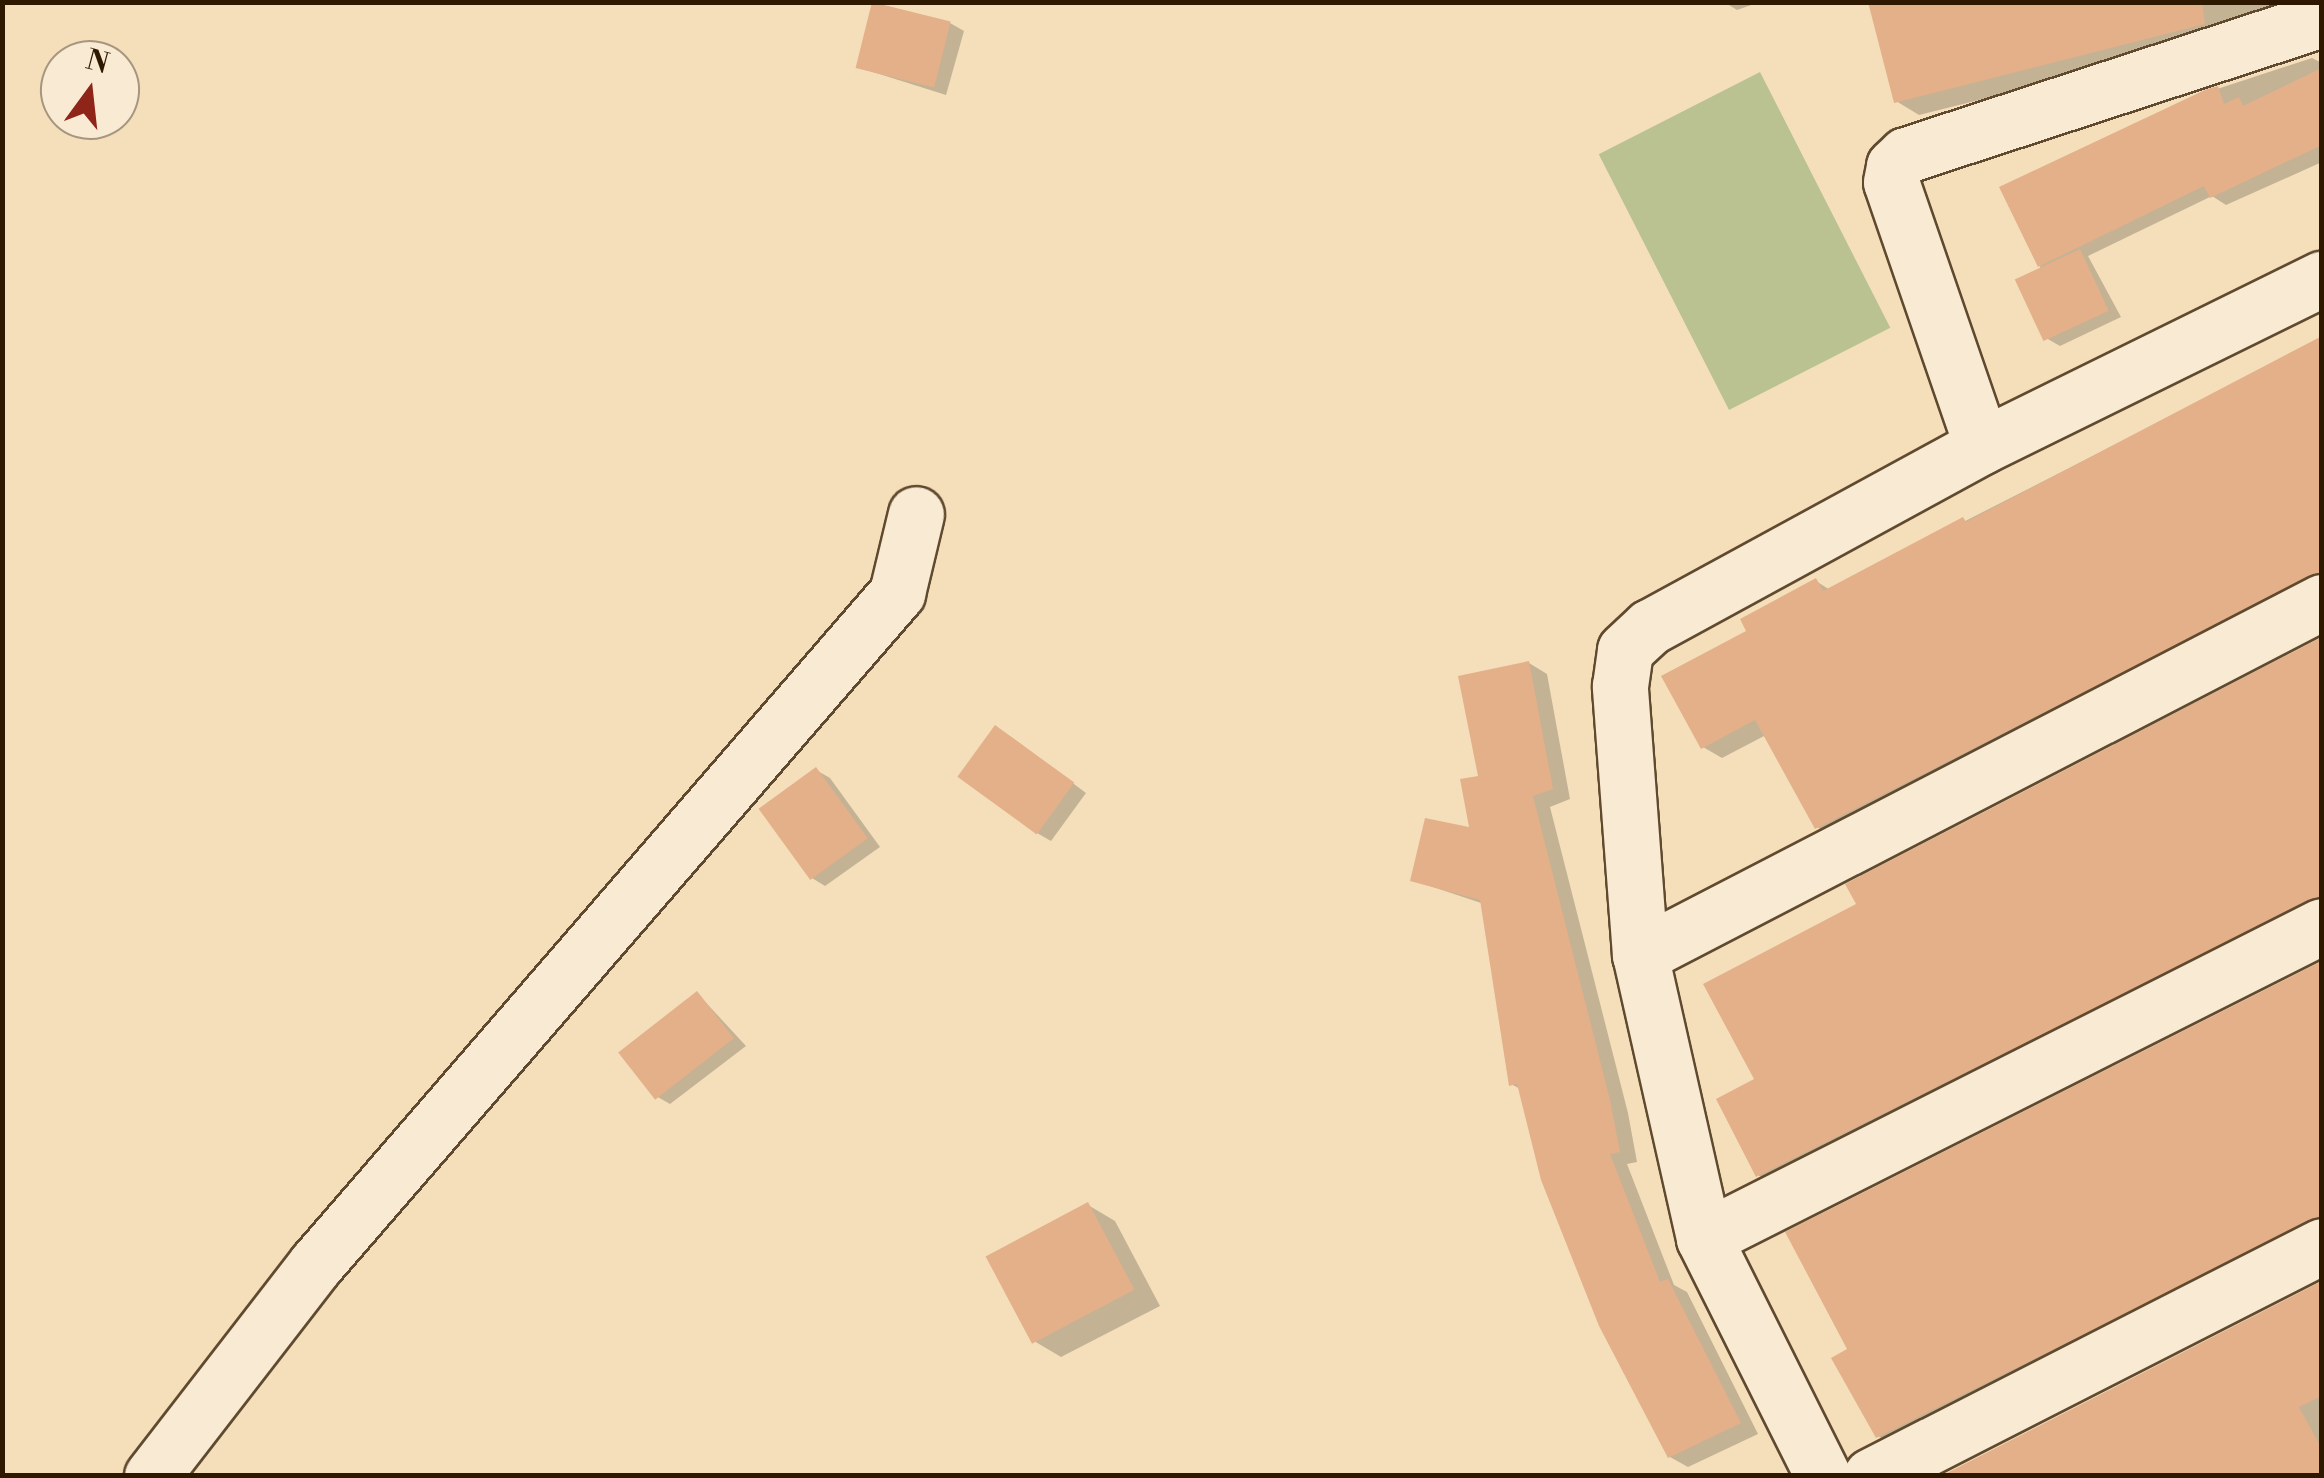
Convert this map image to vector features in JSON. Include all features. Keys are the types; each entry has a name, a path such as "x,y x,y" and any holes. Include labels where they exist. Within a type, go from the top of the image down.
{"street":[{"path":"1982,446 1891,182 1894,166 1906,155 2322,19"},
{"path":"1823,1476 1704,1238 1640,954 1620,686 1626,650 1650,627 1982,446 2322,279"},
{"path":"152,1476 316,1264 897,593 916,514"},
{"path":"1640,954 2322,602"},
{"path":"1704,1238 2322,926"},
{"path":"1871,1476 2322,1246"}],"green space":[{"path":"1760,72 1890,328 1729,410 1599,154"}],"building":[{"path":"872,2 951,22 934,88 856,68"},
{"path":"1868,2 2202,2 2205,24 1894,103"},
{"path":"2322,68 2322,145 2210,198 2204,186 2038,267 1999,187 2207,89 2218,86 2224,104 2239,97 2243,106"},
{"path":"2080,249 2109,311 2043,341 2015,279"},
{"path":"2322,336 2322,571 1815,829 1755,720 1701,749 1661,676 1746,631 1740,619 1816,578 1823,591 1963,517 1966,522"},
{"path":"2322,637 2322,895 1756,1177 1716,1099 1754,1079 1703,984 1856,904 1845,884"},
{"path":"1529,661 1553,789 1533,796 1610,1100 1620,1152 1610,1154 1660,1282 1668,1279 1741,1423 1668,1458 1599,1326 1541,1180 1517,1084 1509,1086 1480,900 1410,881 1425,818 1469,827 1460,779 1478,776 1458,676"},
{"path":"995,725 1074,783 1037,834 957,777"},
{"path":"816,767 868,838 810,880 759,809"},
{"path":"2322,961 2322,1215 1876,1438 1831,1358 1847,1349 1785,1232"},
{"path":"697,991 734,1038 655,1100 618,1053"},
{"path":"1088,1202 1134,1289 1032,1344 986,1256"},
{"path":"2322,1281 2322,1396 2299,1407 2322,1449 2322,1476 1941,1476"}]}
